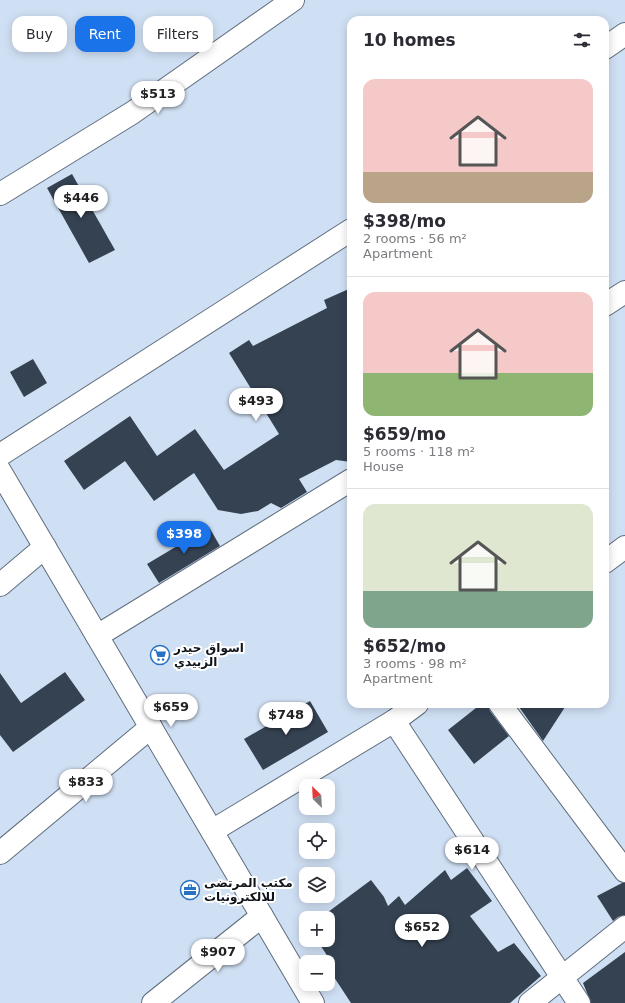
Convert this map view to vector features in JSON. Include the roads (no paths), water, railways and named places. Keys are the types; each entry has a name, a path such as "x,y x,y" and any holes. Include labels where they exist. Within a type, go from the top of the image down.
{"street":[{"path":"0,194 132,113 293,0"},
{"path":"609,45 625,34"},
{"path":"0,455 347,233"},
{"path":"609,302 625,292"},
{"path":"0,471 313,1003"},
{"path":"97,636 347,482"},
{"path":"0,585 45,547"},
{"path":"609,559 625,547"},
{"path":"212,831 394,721 412,708"},
{"path":"503,708 625,871"},
{"path":"394,721 579,1003"},
{"path":"0,853 151,727"},
{"path":"153,1003 262,916"},
{"path":"530,1003 625,927"}],"place":[{"name":"اسواق حيدر الزبيدي","path":"160,655"},
{"name":"مكتب المرتضى للالكترونيات","path":"190,890"}]}
